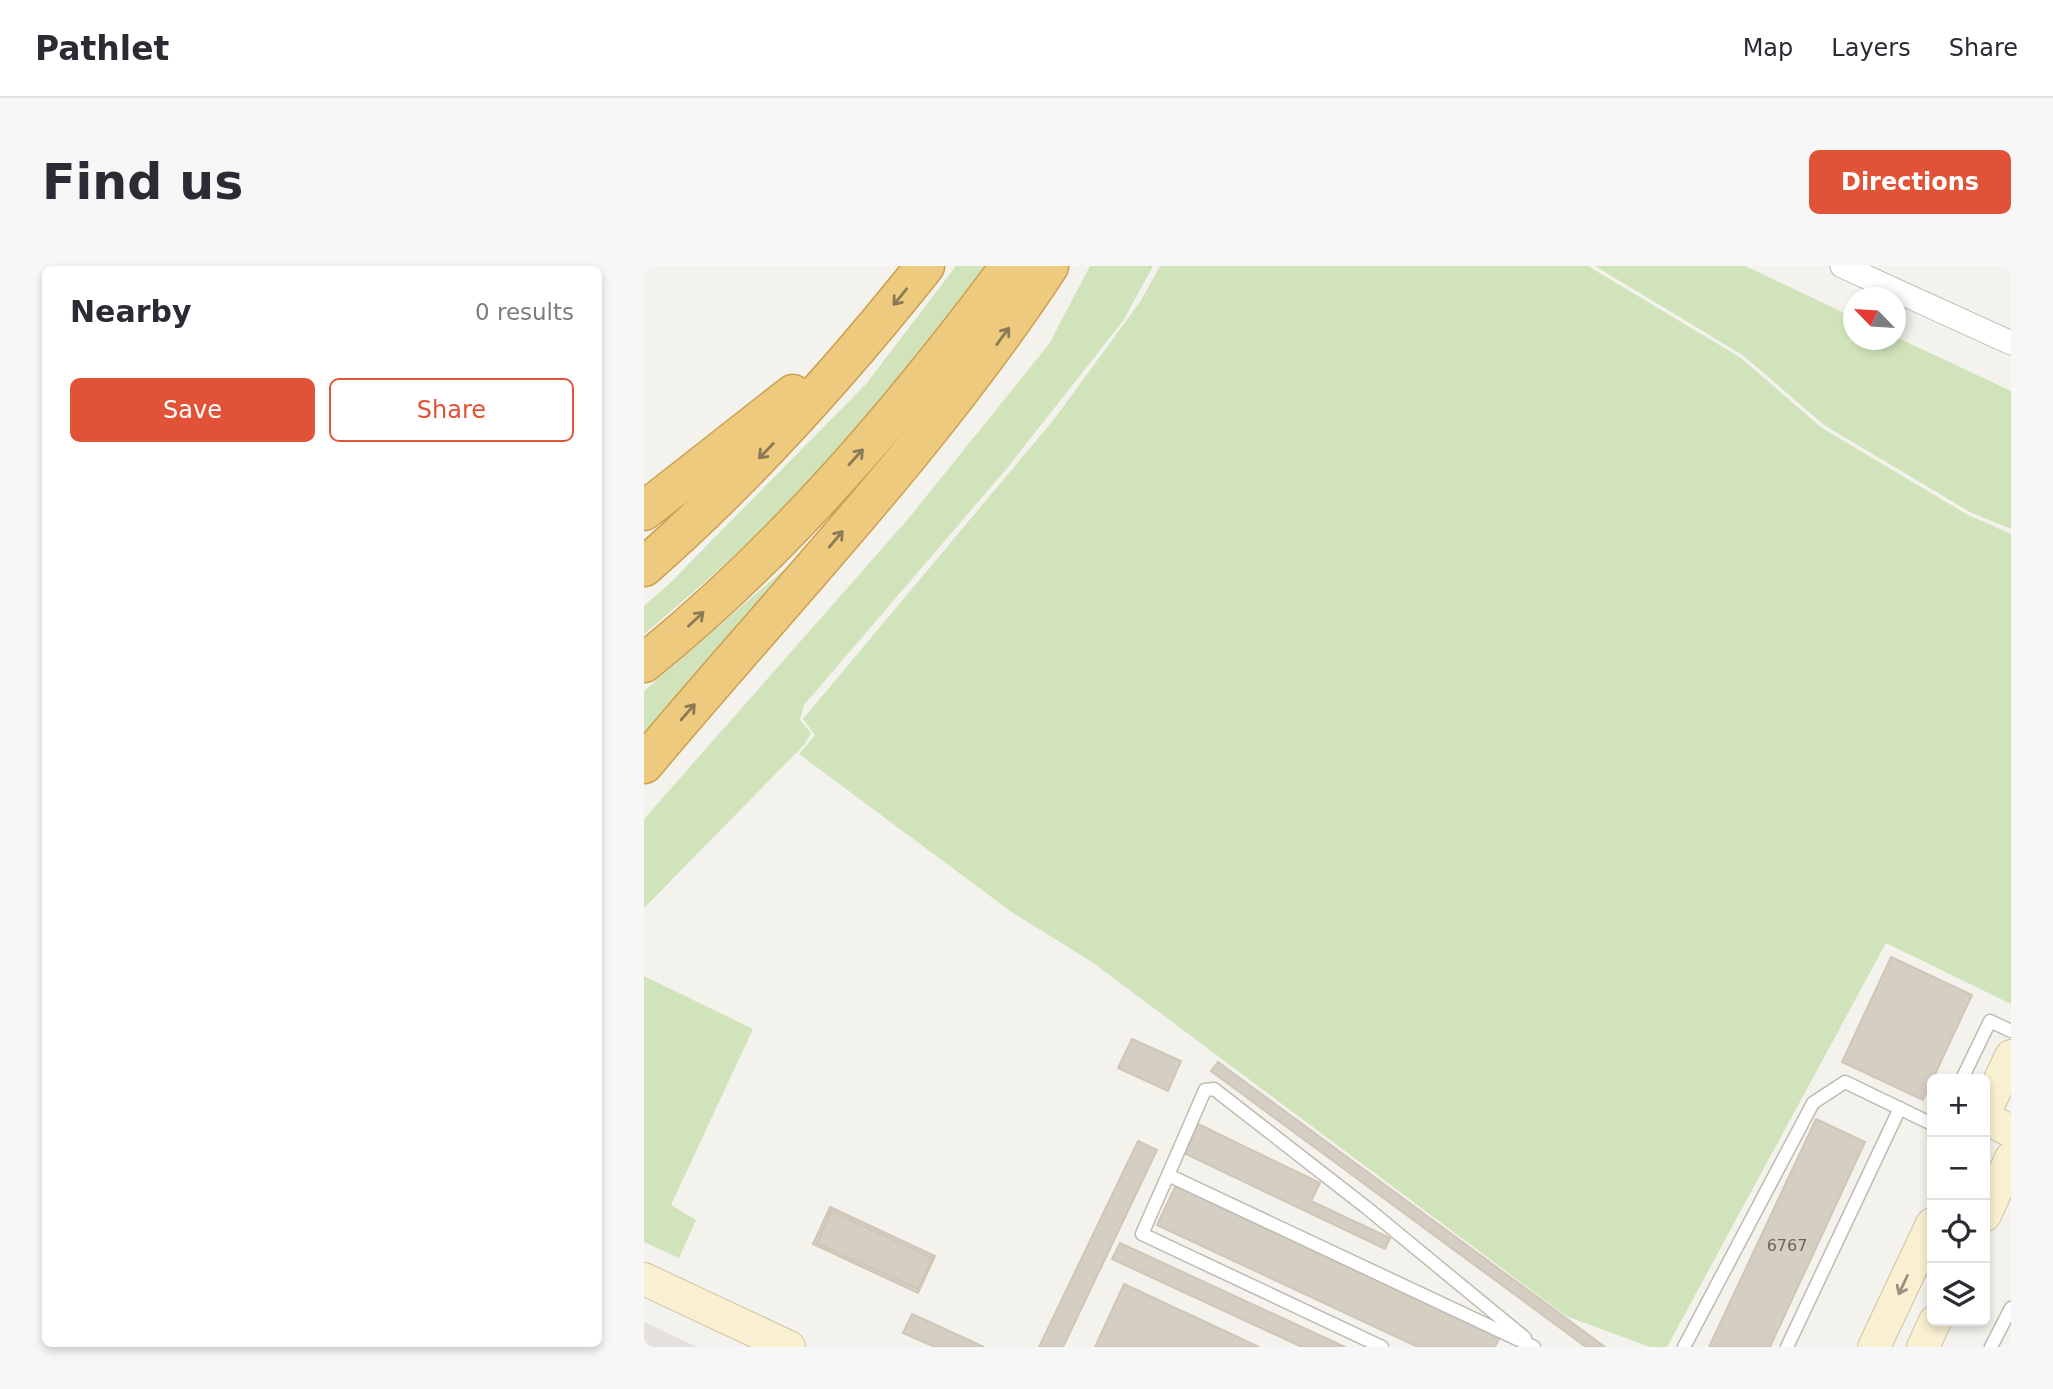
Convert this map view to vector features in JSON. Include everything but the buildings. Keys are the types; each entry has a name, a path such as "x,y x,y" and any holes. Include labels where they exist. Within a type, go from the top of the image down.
{"highway":[{"path":"644,567 731,486 787,429 925,266"},
{"path":"644,663 751,567 820,497 912,394 1010,266"},
{"path":"644,764 916,447 1005,333 1049,266"},
{"path":"644,511 876,327"}],"main road":[{"path":"1990,1101 2011,1056"},
{"path":"1990,1120 2011,1131"},
{"path":"1990,1203 2011,1158"},
{"path":"1874,1347 1927,1235"},
{"path":"647,1287 751,1334 789,1347"},
{"path":"1923,1347 1934,1326"}],"street":[{"path":"1842,266 2011,343"}],"lane":[{"path":"1964,1074 1990,1021 2011,1031"},
{"path":"1685,1347 1812,1103 1845,1082 1927,1122"},
{"path":"1381,1347 1142,1234 1205,1090 1214,1089 1367,1208 1535,1347"},
{"path":"1787,1347 1900,1108"},
{"path":"1168,1175 1535,1347"},
{"path":"1991,1347 2011,1308"}],"shaded area":[{"path":"644,1322 697,1347 644,1347"}],"green space":[{"path":"956,266 986,266 931,344 881,405 818,475 750,541 644,634 644,606 669,584 866,384"},
{"path":"1090,266 1153,266 1123,321 1008,467 804,705 800,720 811,733 804,745 644,908 644,819 908,519 1049,344"},
{"path":"1160,266 1588,266 1741,358 1822,428 1968,515 2011,534 2011,1004 1886,943 1667,1347 1650,1347 1566,1316 1092,962 1013,913 799,754 815,735 803,719 1055,418 1140,302"},
{"path":"1595,266 1745,266 1843,312 1843,350 1906,350 1906,342 2011,391 2011,529 1970,512 1824,425 1744,356"},
{"path":"796,559 644,749 644,691"},
{"path":"644,976 753,1029 671,1205 696,1220 679,1258 644,1242"}]}
